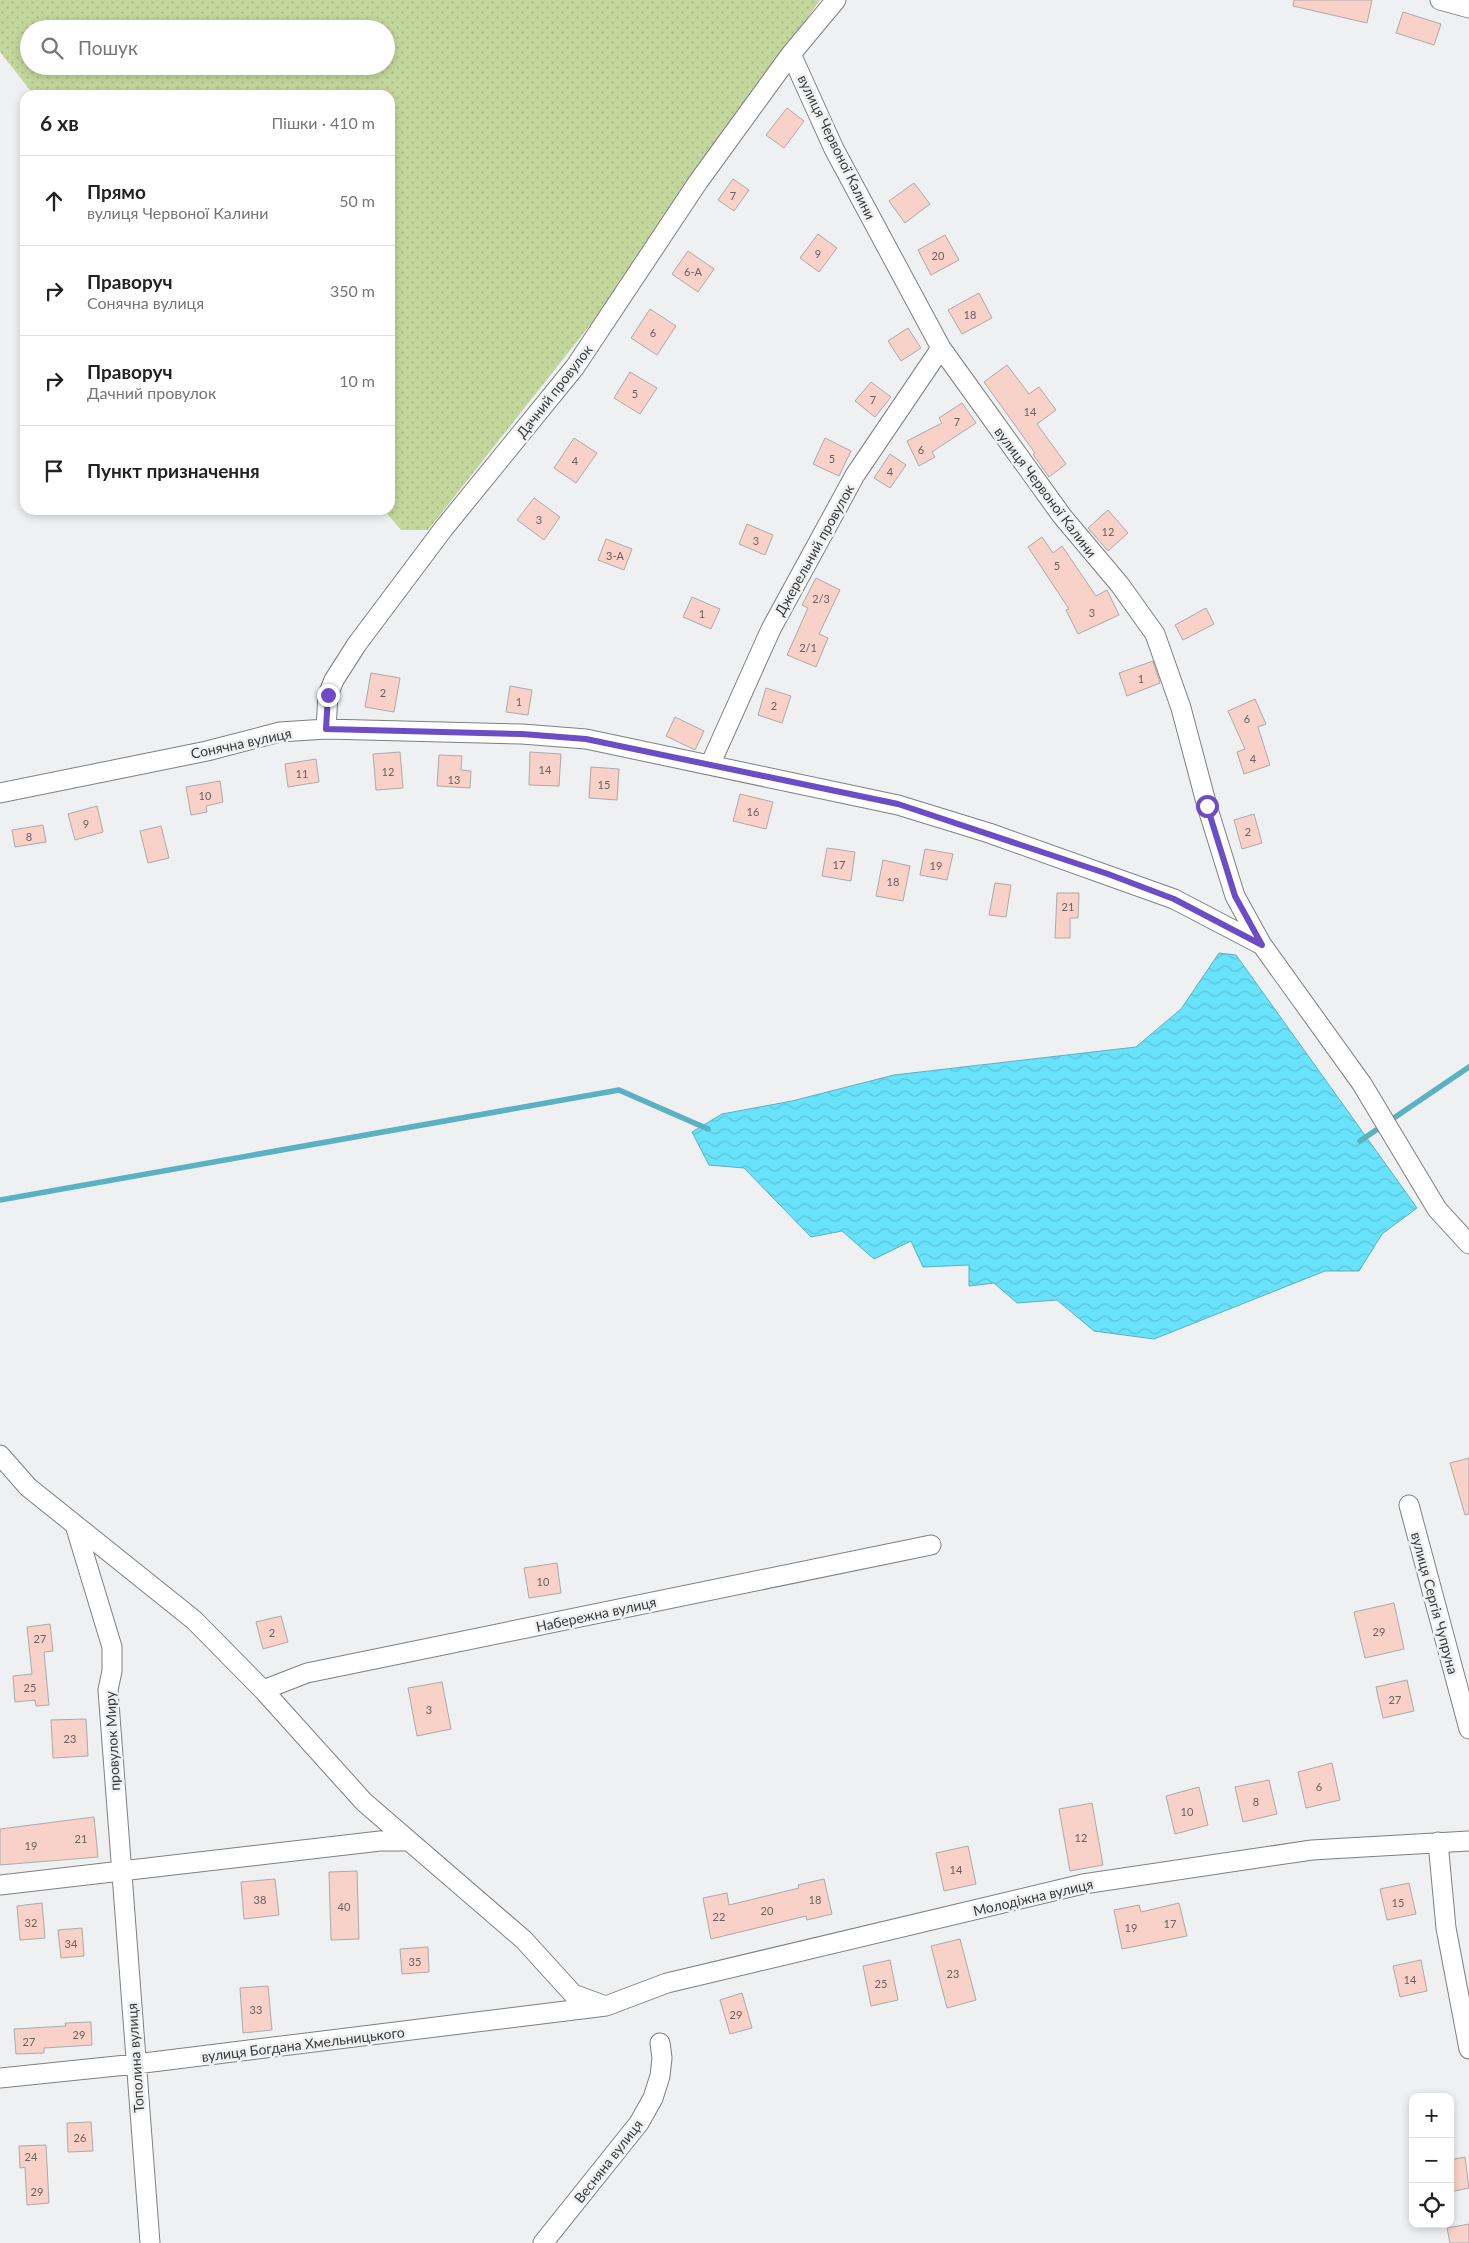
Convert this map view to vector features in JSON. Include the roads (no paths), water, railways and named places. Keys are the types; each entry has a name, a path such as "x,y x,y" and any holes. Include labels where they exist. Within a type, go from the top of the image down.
{"street":[{"name":"Дачний провулок","path":"326,729 328,695 334,680 357,644 444,528 575,367 698,182 791,54 836,0"},
{"path":"1440,0 1469,8"},
{"name":"вулиця Червоної Калини","path":"791,54 834,148 941,348 1062,516 1120,585 1155,634 1181,708 1207,806 1235,896 1262,945 1362,1084 1437,1209 1469,1244"},
{"name":"Джерельний провулок","path":"710,765 771,630 855,475 941,348"},
{"name":"Сонячна вулиця","path":"0,792 207,751 280,732 326,729 522,734 586,739 898,804 989,833 1174,899 1262,945"},
{"path":"0,1455 28,1486 194,1620 264,1690 364,1802 524,1940 573,1994 606,2006"},
{"name":"вулиця Сергія Чупруна","path":"1409,1505 1469,1730"},
{"name":"провулок Миру","path":"75,1525 112,1647 112,1671 108,1690 121,1872"},
{"name":"Набережна вулиця","path":"264,1690 307,1673 931,1545"},
{"path":"0,1885 380,1841 408,1841"},
{"name":"Молодіжна вулиця","path":"606,2006 667,1983 1083,1884 1312,1850 1469,1841"},
{"path":"1438,1842 1446,1928 1469,2049"},
{"name":"Тополина вулиця","path":"121,1872 150,2243"},
{"name":"вулиця Богдана Хмельницького","path":"0,2078 136,2064 606,2006"},
{"name":"Весняна вулиця","path":"543,2243 639,2123 653,2098 660,2076 662,2058 660,2043"}],"water":[{"path":"1219,953 1236,955 1417,1208 1382,1234 1359,1271 1325,1271 1154,1339 1094,1331 1057,1300 1017,1303 994,1283 969,1286 969,1265 923,1267 911,1241 874,1259 842,1231 811,1237 744,1168 709,1165 692,1132 722,1114 792,1101 894,1075 1136,1047 1181,1009"}],"waterway":[{"path":"1360,1141 1469,1067"},
{"path":"0,1200 619,1090 708,1129"}]}
